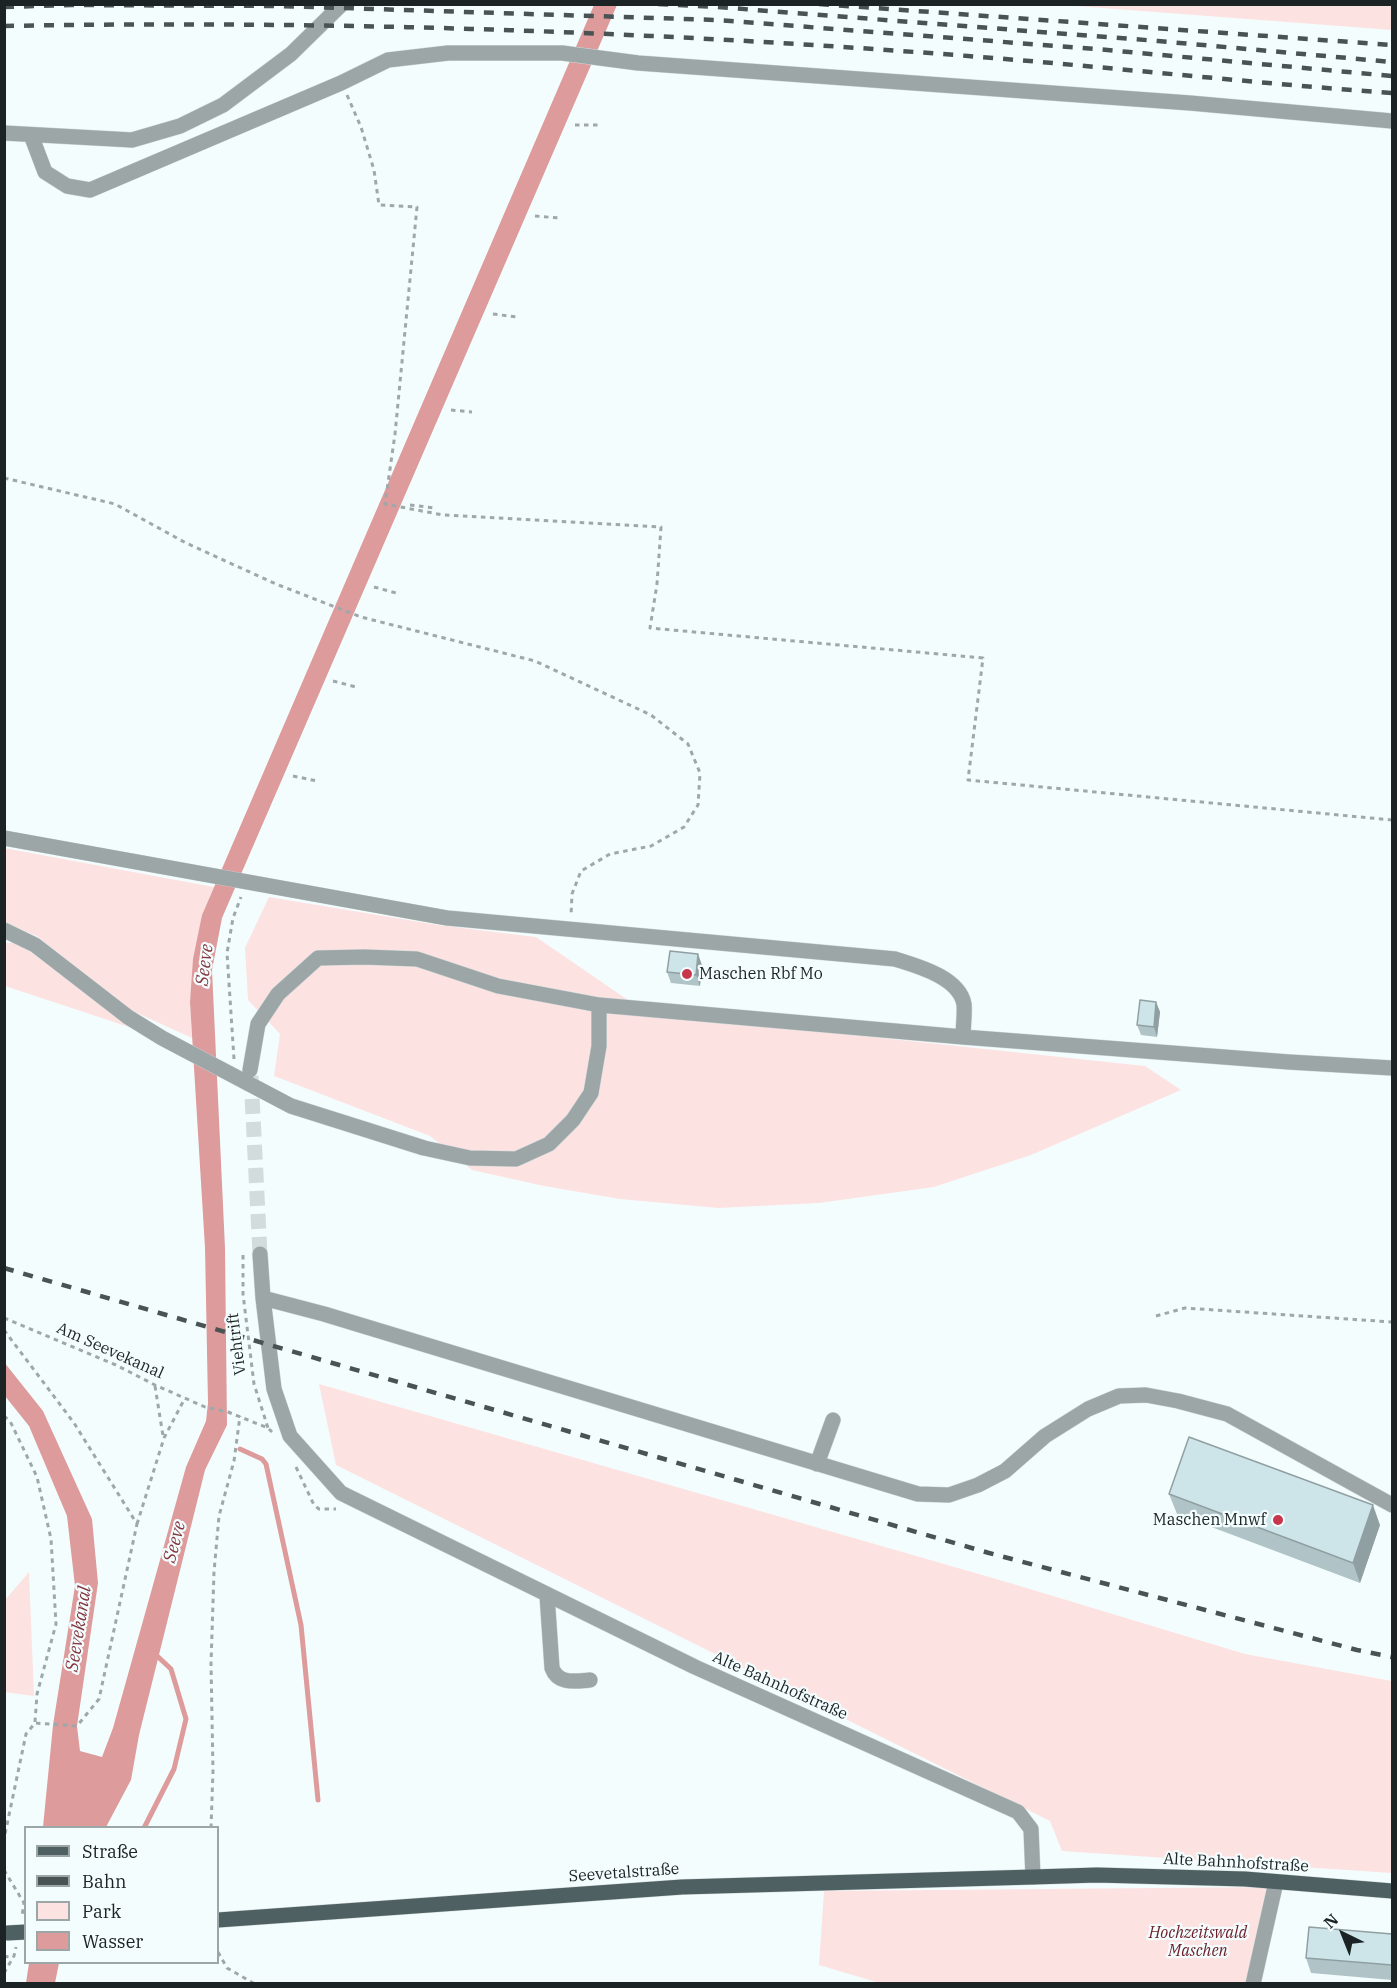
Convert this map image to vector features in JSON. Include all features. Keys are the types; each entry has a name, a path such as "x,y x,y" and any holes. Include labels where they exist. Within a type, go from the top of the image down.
{"main road":[{"name":"Alte Bahnhofstraße","path":"1033,1877 1097,1875 1276,1882 1392,1891"},
{"name":"Seevetalstraße","path":"222,1920 682,1887 1033,1877"},
{"path":"6,1933 24,1932"}],"street":[{"path":"6,128 31,135 132,140 180,126 223,105 283,60 342,4"},
{"path":"31,135 45,172 68,186 90,190 341,83 388,60 448,53 562,53 638,63 1190,103 1392,121"},
{"path":"4,838 447,918 895,959 932,971 955,987 964,1003 963,1037"},
{"path":"4,930 35,945 128,1017 162,1038 291,1106 424,1148 471,1158 516,1159 549,1144 573,1120 591,1093 599,1046 599,1005"},
{"path":"250,1070 258,1024 278,994 318,958 364,957 417,959 498,986 599,1005 963,1037 1392,1068"},
{"name":"Alte Bahnhofstraße","path":"260,1254 274,1389 290,1436 341,1493 695,1667 1018,1812 1031,1829 1033,1877"},
{"path":"263,1298 324,1314 918,1494 949,1495 978,1485 1005,1471 1044,1436 1088,1408 1119,1396 1146,1395 1227,1414 1392,1505"},
{"path":"817,1464 833,1420"},
{"path":"547,1594 554,1675 564,1681 590,1680"},
{"path":"1253,1983 1276,1882"}],"path":[{"path":"341,83 361,127 374,170 379,205 417,207 395,434 385,504 443,515 661,527 657,584 650,628 982,658 968,780 1392,820"},
{"path":"575,125 598,125"},
{"path":"535,216 560,219"},
{"path":"493,314 518,316"},
{"path":"451,410 472,412"},
{"path":"4,478 115,504 186,543 276,584 361,617 535,661 651,715 688,744 700,773 698,805 684,827 651,846 610,854 581,871 572,894 570,930"},
{"path":"410,505 435,508"},
{"path":"374,587 400,594"},
{"path":"333,681 356,687"},
{"path":"293,776 317,780"},
{"path":"234,1063 227,953 233,918 242,893"},
{"name":"Viehtrift","path":"243,1255 243,1294 254,1384 268,1428"},
{"path":"1156,1316 1185,1308 1392,1322"},
{"name":"Am Seevekanal","path":"4,1318 116,1365 205,1407 228,1412"},
{"path":"4,1330 74,1423 137,1524"},
{"path":"155,1385 164,1438"},
{"path":"35,1723 77,1726 99,1699 137,1524 164,1438 185,1398"},
{"path":"4,1416 10,1421 37,1477 51,1539 56,1624 37,1694 35,1723 26,1734 4,1839"},
{"path":"211,1826 213,1771 211,1664 214,1572 219,1516 234,1461 240,1416"},
{"path":"219,1954 227,1968 255,1983"},
{"path":"4,1957 14,1956"}],"green space":[{"path":"1063,5 1392,5 1392,30"},
{"path":"4,848 214,887 202,915 190,1001 192,1038 126,1008 37,936 5,923"},
{"path":"269,897 438,925 536,937 647,1013 1145,1066 1181,1090 1031,1155 934,1187 819,1203 718,1208 620,1199 544,1186 472,1170 430,1136 274,1076 280,1034 248,1000 245,948"},
{"path":"5,943 19,943 132,1028 5,986"},
{"path":"319,1384 1010,1583 1245,1654 1392,1681 1392,1873 1062,1851 1050,1821 336,1465"},
{"path":"29,1572 34,1696 4,1692 5,1600"},
{"name":"Hochzeitswald Maschen","path":"1269,1887 1247,1983 883,1984 819,1965 824,1891"}],"water":[{"path":"594,5 617,5 222,918 212,970 225,1248 227,1425 205,1470 139,1735 131,1780 107,1826 43,1826 53,1725 75,1586 67,1516 29,1426 5,1396 4,1362 43,1411 92,1519 98,1583 77,1726 80,1751 102,1757 113,1728 186,1467 206,1421 208,1403 205,1248 190,1002 193,959 202,915"},
{"path":"29,1964 59,1964 55,1983 26,1983"}],"building":[{"path":"670,951 698,954 696,975 667,972"},
{"path":"1140,1000 1156,1002 1154,1027 1137,1025"},
{"name":"Maschen Mnwf","path":"1189,1437 1373,1505 1353,1563 1169,1494"},
{"path":"1309,1927 1392,1934 1392,1965 1306,1958"}],"waterway":[{"path":"240,1449 262,1459 266,1464 301,1625 318,1800"},
{"path":"145,1826 174,1769 186,1719 171,1669 154,1653"}],"tunnel":[{"path":"251,1076 260,1254"}],"railway":[{"path":"658,4 1158,41 1392,62"},
{"path":"819,4 1392,45"},
{"path":"4,7 280,6 717,20 1096,49 1392,76"},
{"path":"4,26 366,26 607,34 968,56 1392,93"},
{"path":"4,1268 989,1553 1357,1650 1392,1657"}],"place":[{"name":"Maschen Rbf Mo","path":"687,974"},
{"name":"Maschen Mnwf","path":"1278,1520"}],"water label":[{"name":"Seeve","path":"205,965"},
{"name":"Seeve","path":"175,1542"},
{"name":"Seevekanal","path":"79,1629"}]}
